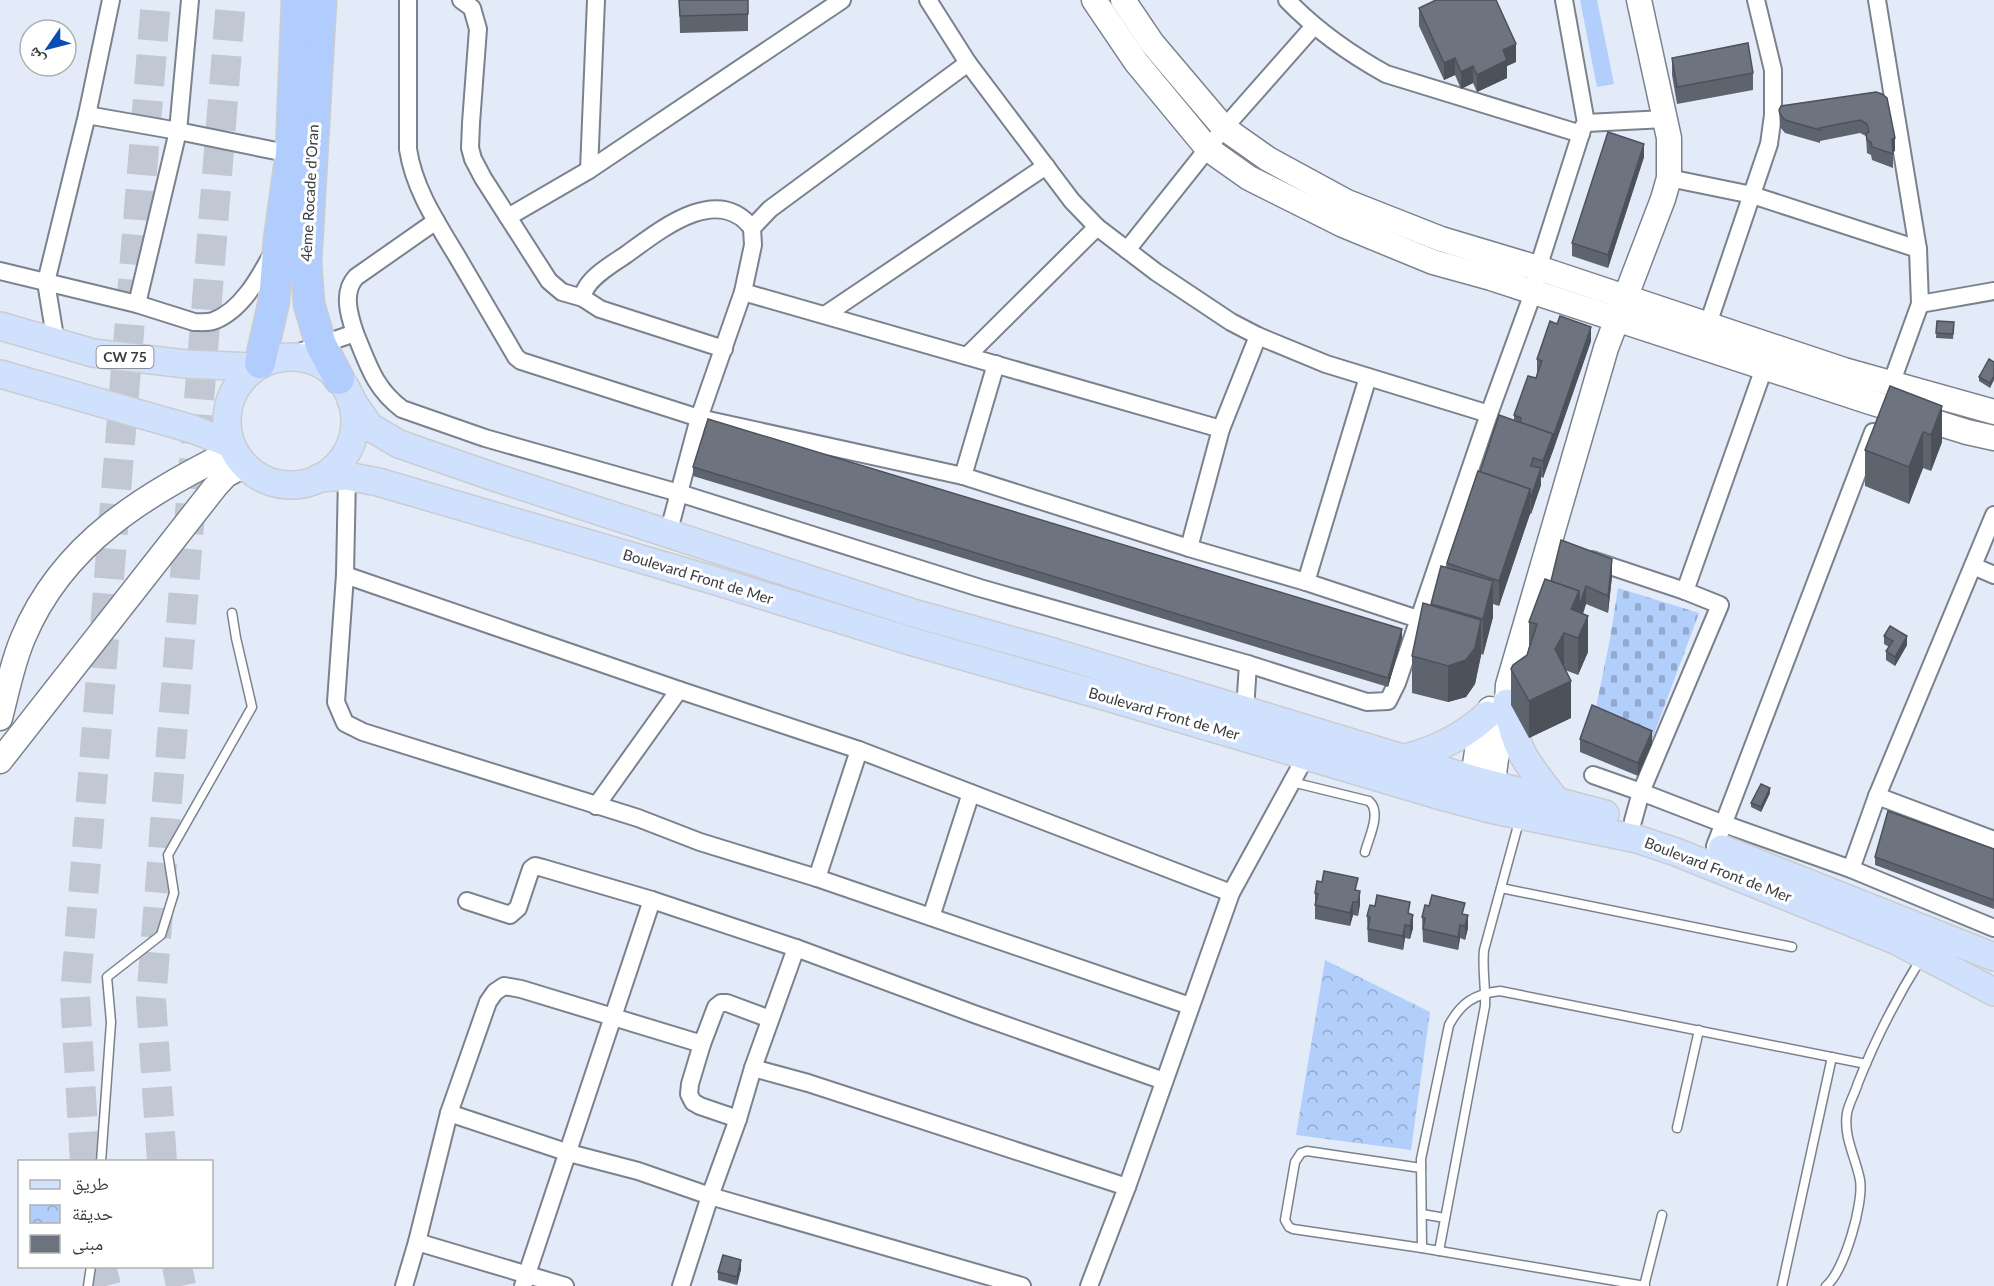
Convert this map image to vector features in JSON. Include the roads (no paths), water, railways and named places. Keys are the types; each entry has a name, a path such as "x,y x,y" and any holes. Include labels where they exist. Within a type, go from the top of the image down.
{"highway":[{"name":"4ème Rocade d'Oran","path":"266,362 291,154 297,0"},
{"name":"4ème Rocade d'Oran","path":"321,0 306,264 309,304 321,345 345,389"}],"main road":[{"path":"1094,0 1136,62 1208,149 1249,178 1342,225 1433,262 1491,278 1533,293 1708,324 1844,370 1887,394 1967,432 1994,438"},
{"path":"1123,0 1152,43 1224,128 1268,159 1347,202 1441,239 1538,268 1620,309 1764,368 1887,394 1994,412"},
{"path":"1481,794 1501,701 1561,550 1620,309 1669,178 1669,138 1639,0"},
{"name":"CW 75","path":"0,326 93,353 186,364 266,362"},
{"path":"0,761 226,475 236,453 226,424 229,403 238,385 266,362 300,357 315,361 328,369 345,389 370,427 399,444 913,613 1053,652 1289,725 1405,758 1481,794 1524,805 1557,802 1682,834 1719,835 1994,957"},
{"path":"0,374 192,429 236,453 257,475 272,482 288,485 319,478 335,468 346,453 353,436 355,418 345,389"},
{"path":"0,718 23,637 54,584 76,556 107,526 138,504 193,471 236,453"},
{"name":"Boulevard Front de Mer","path":"319,478 347,476 378,482 910,641 1306,756 1481,794"},
{"path":"1405,758 1441,747 1473,727 1501,701"},
{"path":"1501,701 1520,750 1557,802"},
{"name":"Boulevard Front de Mer","path":"1524,805 1676,852 1839,916 1923,954 1994,992"}],"street":[{"path":"56,343 46,282 87,115 111,0"},
{"path":"137,304 178,130 190,0"},
{"path":"411,0 408,149 416,182 436,221 516,357 521,361 699,418 963,476 1418,619"},
{"path":"461,0 472,8 478,29 470,148 483,178 549,281 562,292 583,298 600,309 724,349"},
{"path":"589,171 596,0"},
{"path":"508,217 589,171 842,0"},
{"path":"928,0 968,63 1072,201 1097,227 1156,272 1231,322 1258,336 1326,364 1489,414"},
{"path":"1288,0 1314,26 1366,63 1386,74 1583,129 1665,119"},
{"path":"436,221 356,277 347,292 350,317 355,333 378,386 402,408 485,438 679,493 980,588 1248,664 1367,702 1388,700 1397,683 1533,293 1538,268 1583,129 1564,0"},
{"path":"1708,324 1769,144 1773,115 1773,70 1756,0"},
{"path":"1719,835 1920,304 1918,249 1877,0"},
{"path":"1127,250 1224,128 1314,26"},
{"path":"752,228 770,209 968,63"},
{"path":"87,115 178,130 291,154"},
{"path":"825,315 1046,166"},
{"path":"1669,178 1752,195 1918,249"},
{"path":"583,298 586,287 595,278 658,230 681,218 703,211 726,210 741,217 752,228 753,245 743,292 699,418 668,534"},
{"path":"967,356 1097,227"},
{"path":"0,271 137,304 194,322 213,321 229,312 240,301 259,276 279,240"},
{"path":"1920,304 1994,291"},
{"path":"743,292 1221,429"},
{"path":"266,362 355,333"},
{"path":"1189,548 1221,429 1258,336"},
{"path":"963,476 996,364"},
{"path":"1685,591 1764,368"},
{"path":"1306,582 1368,377"},
{"path":"347,476 345,574 336,702 345,723 363,732 638,818 700,842 817,878 1190,1006"},
{"path":"1851,870 1877,796 1994,515"},
{"path":"1561,550 1720,605 1641,792 1633,821"},
{"path":"1973,566 1994,575"},
{"path":"345,574 859,750 1231,893"},
{"path":"1245,710 1248,664"},
{"path":"596,806 680,690"},
{"path":"817,878 859,750"},
{"path":"1089,1286 1127,1187 1231,893 1306,756"},
{"path":"1593,775 1641,792 1719,835 1851,870 1994,928"},
{"path":"931,917 971,793"},
{"path":"1877,796 1994,840"},
{"path":"467,901 507,915 513,913 520,902 529,872 536,866 652,900 796,948 1164,1081"},
{"path":"525,1280 652,900"},
{"path":"681,1286 753,1068 796,948"},
{"path":"404,1286 449,1113 488,1002 495,992 504,986 702,1044"},
{"path":"738,1119 700,1106 693,1102 689,1094 690,1083 702,1044 716,1007 721,1003 727,1003 770,1019"},
{"path":"753,1068 808,1083 1127,1187"},
{"path":"449,1113 569,1153 638,1171 710,1196 1022,1286"},
{"path":"417,1242 525,1280 565,1286"}],"lane":[{"path":"101,1160 111,1022 107,977 161,935 174,893 168,855 252,708 232,613"},
{"path":"1292,782 1369,801 1373,804 1376,814 1365,852"},
{"path":"1438,1251 1482,1022 1486,993 1482,963 1484,950 1524,805"},
{"path":"1502,888 1792,947"},
{"path":"1826,1286 1833,1281 1842,1265 1860,1200 1860,1178 1846,1124 1848,1111 1866,1064 1923,954"},
{"path":"1422,1248 1423,1148 1449,1025 1456,1012 1467,1001 1486,993 1500,991 1866,1064"},
{"path":"1677,1128 1699,1030"},
{"path":"1782,1286 1832,1057"},
{"path":"1421,1168 1307,1151 1301,1153 1295,1162 1285,1220 1293,1229 1422,1248 1645,1286 1662,1215"},
{"path":"1422,1214 1445,1218"},
{"path":"88,1286 91,1268"}],"tunnel":[{"path":"85,1160 75,996 156,0"},
{"path":"162,1160 151,1000 231,0"},
{"path":"102,1268 106,1286"},
{"path":"177,1268 181,1286"}]}
